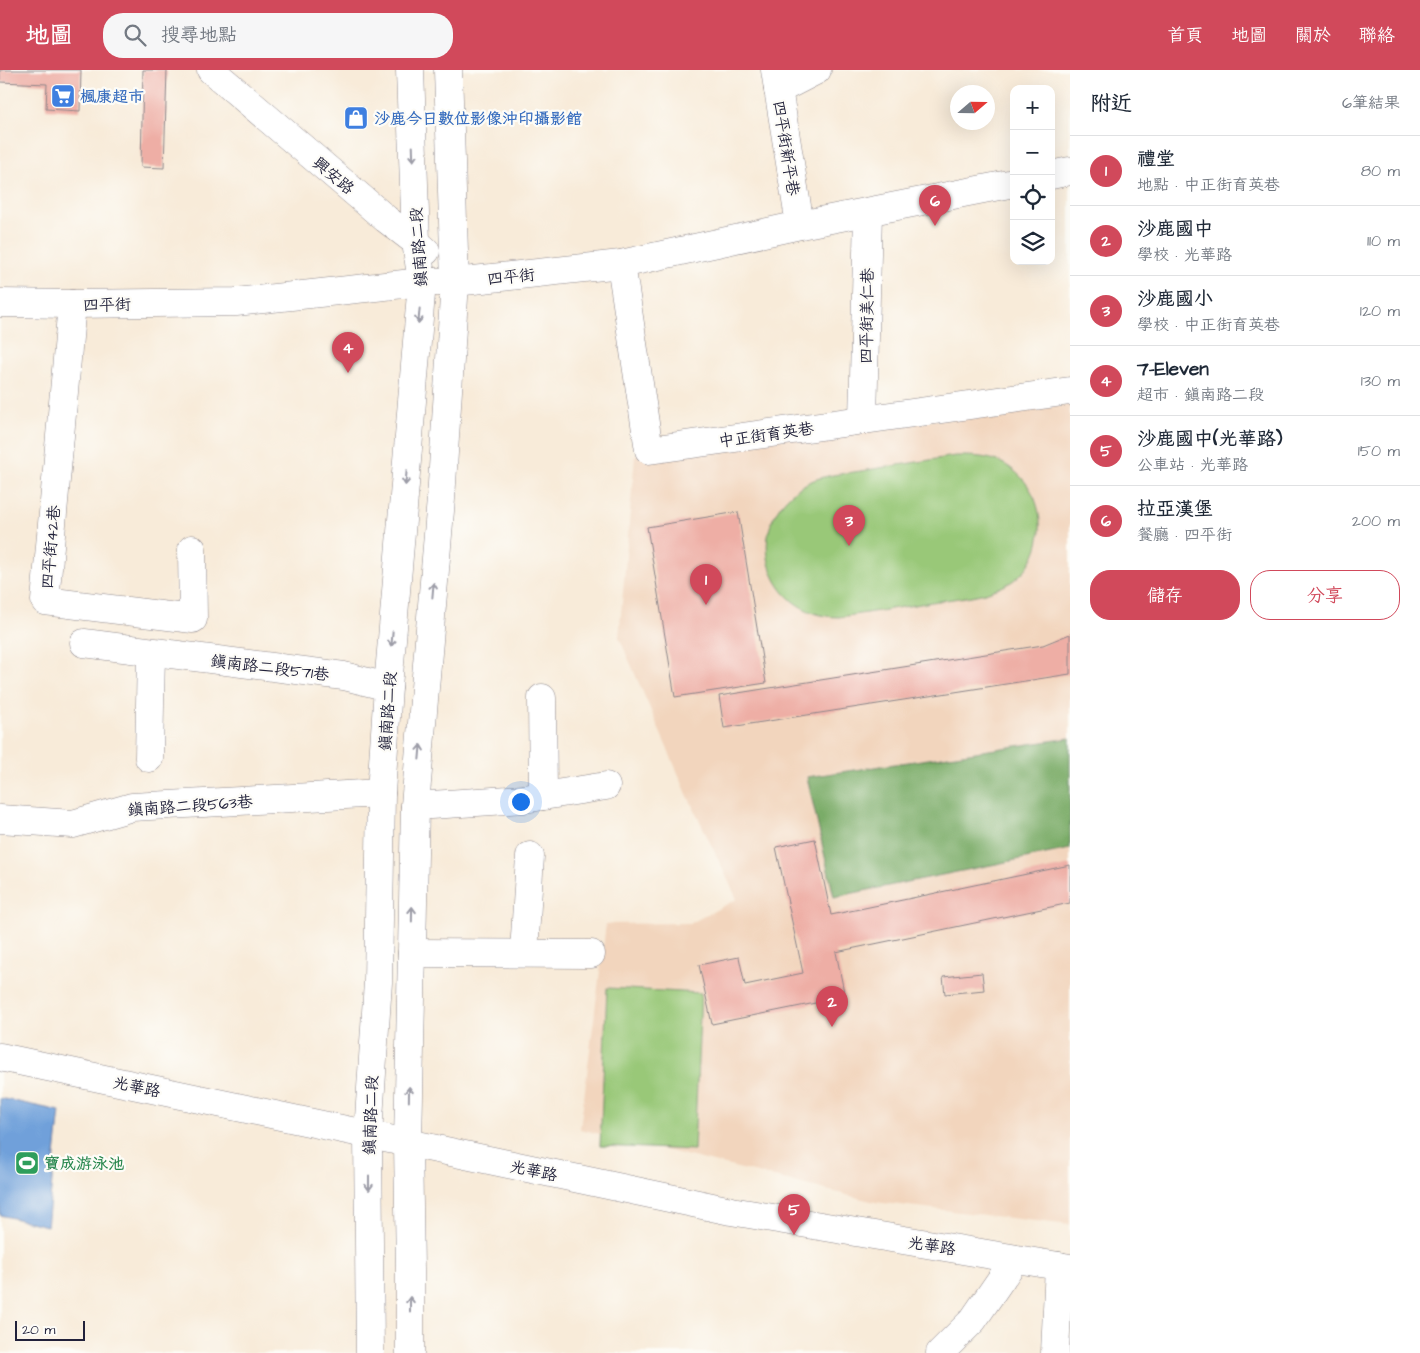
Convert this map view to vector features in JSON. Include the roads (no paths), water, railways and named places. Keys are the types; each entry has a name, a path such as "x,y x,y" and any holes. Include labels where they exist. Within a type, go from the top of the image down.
{"street":[{"name":"興安路","path":"211,70 386,219 416,242 455,282"},
{"name":"鎮南路二段","path":"370,1353 368,1134 378,982 381,793 388,687 422,282 416,242 410,70"},
{"name":"鎮南路二段","path":"410,1353 408,1143 415,806 441,499 455,282 448,70"},
{"path":"777,80 817,70"},
{"name":"四平街新平巷","path":"777,80 800,225"},
{"path":"1055,174 1070,171"},
{"name":"四平街","path":"0,303 236,302 422,282 455,282 621,264 800,225 1010,184"},
{"name":"四平街美仁巷","path":"863,420 868,212"},
{"name":"中正街育英巷","path":"621,264 649,450 1070,391"},
{"name":"四平街42巷","path":"72,304 45,601 193,619 192,549"},
{"name":"鎮南路二段571巷","path":"84,643 344,676 388,687"},
{"path":"149,758 151,652"},
{"path":"542,698 543,796"},
{"path":"415,806 524,799 606,786"},
{"name":"鎮南路二段563巷","path":"0,819 73,824 132,807 381,793"},
{"path":"524,953 530,856"},
{"path":"412,953 591,954"},
{"name":"光華路","path":"0,1057 731,1212 1065,1267"},
{"path":"940,1353 973,1320 1015,1259"},
{"path":"1055,1353 1065,1267"}],"water":[{"name":"寶成游泳池","path":"0,1098 60,1111 47,1226 0,1215"}],"place":[{"name":"楓康超市","path":"63,96"},
{"name":"沙鹿今日數位影像沖印攝影館","path":"356,118"},
{"name":"拉亞漢堡","path":"935,226"},
{"name":"7-Eleven","path":"348,373"},
{"name":"沙鹿國小","path":"849,546"},
{"name":"禮堂","path":"706,605"},
{"name":"沙鹿國中","path":"832,1027"},
{"name":"寶成游泳池","path":"27,1163"},
{"name":"沙鹿國中(光華路)","path":"794,1235"}]}
